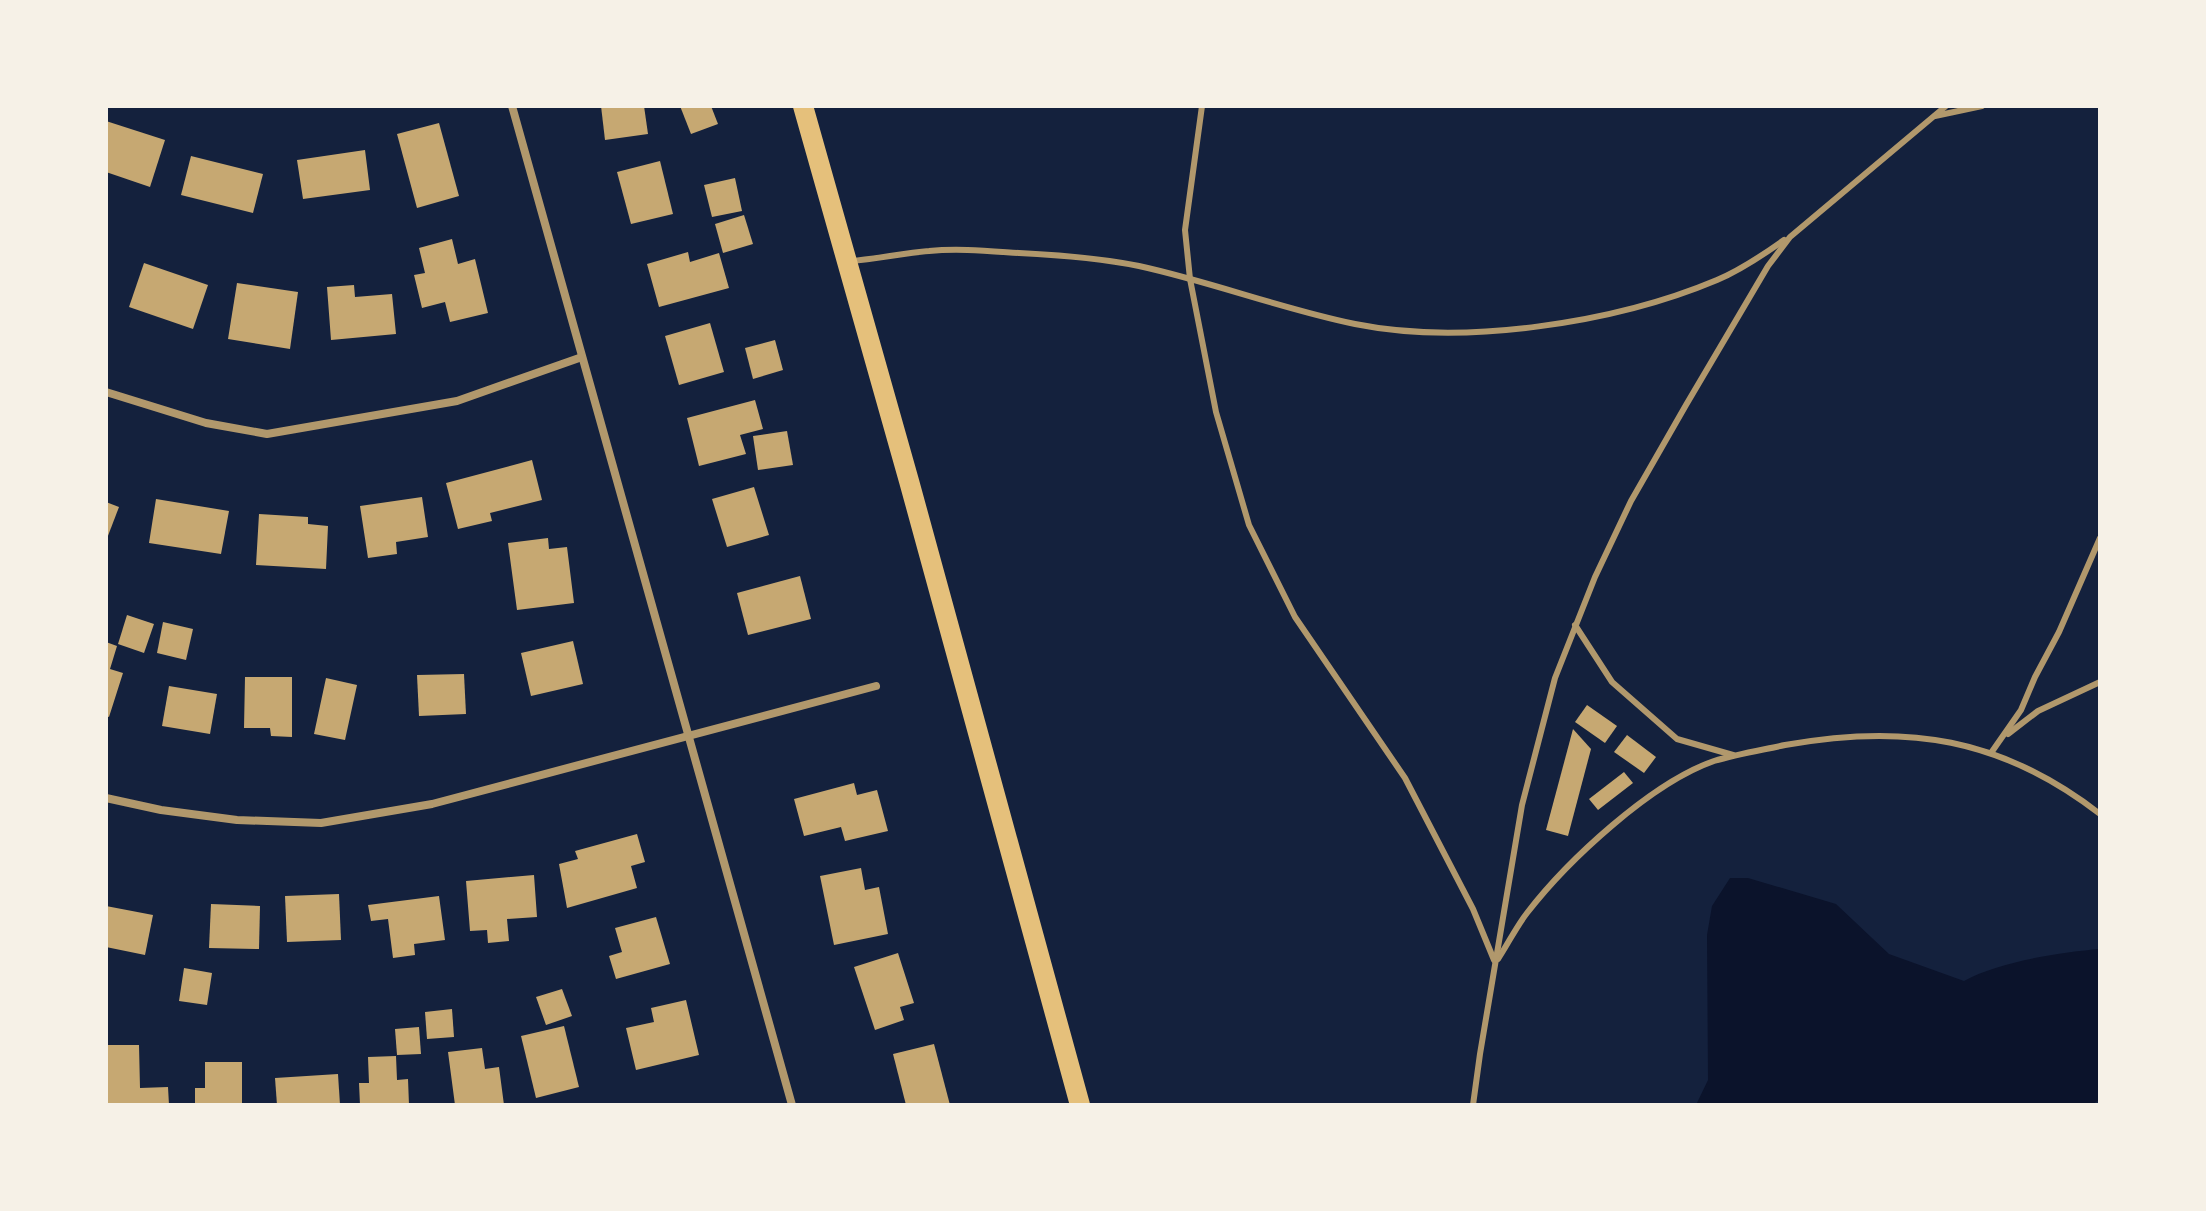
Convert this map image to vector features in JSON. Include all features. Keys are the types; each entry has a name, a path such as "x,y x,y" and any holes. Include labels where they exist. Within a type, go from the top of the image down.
{"main road":[{"path":"803,106 1080,1105"}],"street":[{"path":"512,106 792,1105"},
{"path":"106,392 206,423 267,434 457,401 582,357"},
{"path":"106,798 161,810 237,820 321,823 432,804 876,686"}],"lane":[{"path":"1202,106 1185,230 1190,279 1216,412 1249,525 1295,617 1405,778 1473,909 1496,963"},
{"path":"847,262 928,251 1073,256 1138,266 1355,324 1397,331 1490,330 1609,315 1717,280 1754,260 1790,237 1946,106"},
{"path":"1932,117 1982,106"},
{"path":"1473,1105 1522,805 1555,678 1575,625 1631,501 1761,277 1790,237"},
{"path":"1991,753 2021,710 2100,538"},
{"path":"1575,625 1612,682 1677,739 1736,756"},
{"path":"2002,739 2038,711 2100,682"},
{"path":"1496,963 1553,881 1598,839 1639,804 1676,781 1713,762 1736,756 1805,742 1858,736 1931,738 1991,753 2048,779 2100,814"}],"water":[{"path":"1730,878 1748,878 1836,904 1889,954 1964,981 2011,963 2100,949 2100,1099 2092,1105 1696,1105 1708,1080 1707,935 1712,906"}],"building":[{"path":"601,106 644,106 648,134 605,140"},
{"path":"680,106 711,106 718,124 691,134"},
{"path":"106,121 165,140 150,187 106,172"},
{"path":"439,123 459,196 417,208 397,134"},
{"path":"365,150 370,190 303,199 297,160"},
{"path":"191,156 263,174 253,213 181,195"},
{"path":"660,161 673,214 631,224 617,172"},
{"path":"735,178 742,211 712,217 704,185"},
{"path":"744,215 753,244 723,253 715,224"},
{"path":"452,239 458,264 475,259 488,313 450,322 445,302 422,308 414,275 425,273 419,248"},
{"path":"688,252 690,262 719,253 729,288 659,307 647,264"},
{"path":"144,263 208,285 193,329 129,307"},
{"path":"237,283 298,292 290,349 228,339"},
{"path":"354,285 355,297 392,294 396,334 331,340 327,287"},
{"path":"710,323 724,372 679,385 665,336"},
{"path":"775,340 783,370 753,379 745,348"},
{"path":"755,400 763,429 740,435 746,454 699,466 687,418"},
{"path":"787,431 793,465 758,470 753,436"},
{"path":"532,460 542,500 490,513 492,521 458,529 446,483"},
{"path":"754,487 769,535 727,547 712,499"},
{"path":"422,497 428,537 396,542 397,554 368,558 360,506"},
{"path":"156,499 229,511 221,554 149,543"},
{"path":"106,502 119,507 106,541"},
{"path":"259,514 308,517 308,524 328,526 326,569 256,565"},
{"path":"548,538 549,549 567,547 574,603 517,610 508,543"},
{"path":"800,576 811,619 748,635 737,593"},
{"path":"127,615 154,624 144,653 118,644"},
{"path":"163,622 193,629 186,660 157,653"},
{"path":"573,641 583,684 531,696 521,653"},
{"path":"106,642 117,646 110,669 123,673 109,717 106,716"},
{"path":"464,674 466,714 419,716 417,675"},
{"path":"245,677 292,677 292,737 271,736 270,728 244,728"},
{"path":"326,678 357,685 345,740 314,734"},
{"path":"169,686 217,694 210,734 162,726"},
{"path":"1587,705 1617,726 1605,743 1575,722"},
{"path":"1573,729 1591,749 1568,836 1546,830"},
{"path":"1627,735 1656,757 1644,773 1614,752"},
{"path":"1624,772 1633,783 1598,810 1589,799"},
{"path":"854,783 857,795 877,790 888,831 845,841 841,827 804,836 794,799"},
{"path":"637,834 645,862 631,866 637,888 567,908 559,864 578,859 575,851"},
{"path":"861,868 865,890 879,887 888,934 834,945 820,876"},
{"path":"534,875 537,917 507,919 509,941 488,943 487,930 470,931 466,881"},
{"path":"339,894 341,940 287,942 285,896"},
{"path":"439,896 445,940 414,944 415,955 393,958 388,919 371,921 368,905"},
{"path":"211,904 260,906 259,949 209,948"},
{"path":"106,906 153,915 145,955 106,947"},
{"path":"656,917 670,964 616,979 609,956 622,952 615,928"},
{"path":"898,953 914,1003 900,1007 904,1020 875,1030 854,967"},
{"path":"184,968 212,973 207,1005 179,1001"},
{"path":"562,989 572,1016 546,1025 536,997"},
{"path":"686,1000 699,1055 636,1070 626,1028 654,1022 651,1008"},
{"path":"452,1009 454,1037 427,1039 425,1012"},
{"path":"564,1026 579,1087 536,1098 521,1036"},
{"path":"419,1027 421,1054 397,1055 395,1029"},
{"path":"934,1044 950,1105 906,1105 893,1054"},
{"path":"108,1045 139,1045 140,1088 168,1087 169,1105 106,1105"},
{"path":"482,1048 485,1069 499,1067 504,1105 455,1105 448,1052"},
{"path":"396,1056 397,1080 408,1079 409,1105 360,1105 359,1083 369,1083 368,1057"},
{"path":"205,1062 242,1062 242,1105 195,1105 195,1088 205,1088"},
{"path":"338,1074 340,1105 277,1105 275,1078"}]}
